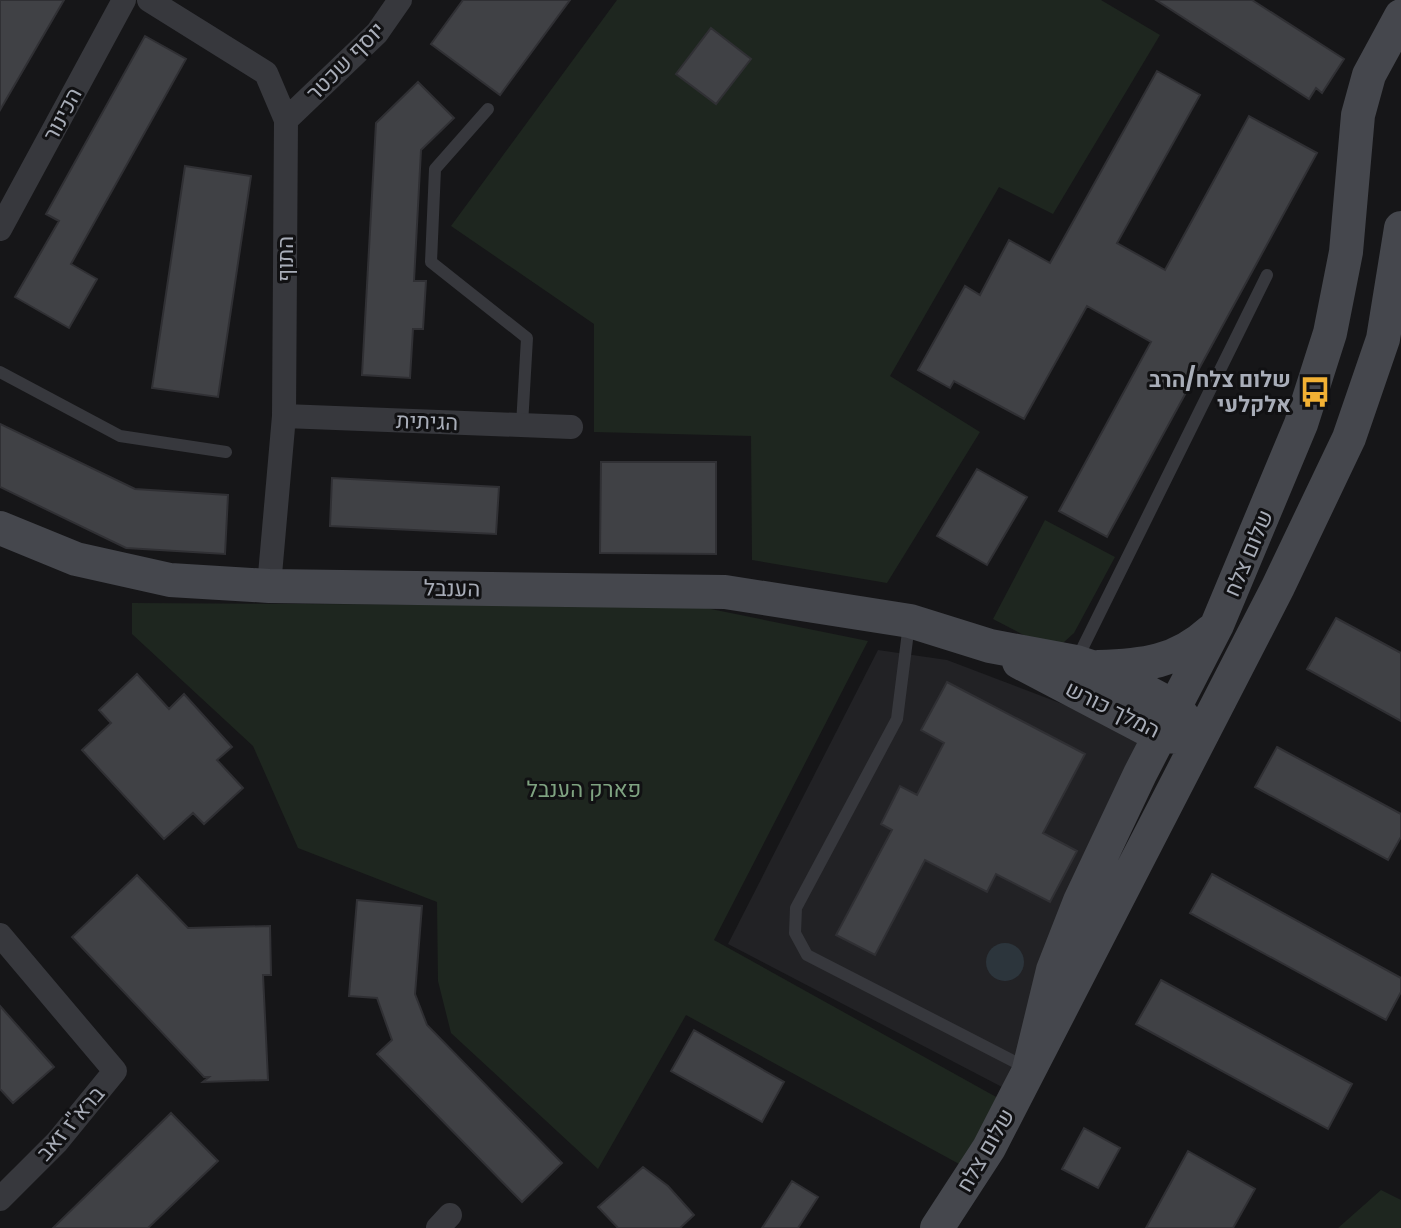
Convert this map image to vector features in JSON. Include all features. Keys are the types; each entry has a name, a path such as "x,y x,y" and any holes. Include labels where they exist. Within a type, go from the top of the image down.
{"street":[{"name":"הכינור","path":"0,229 124,0"},
{"name":"התוף","path":"149,0 266,73 286,120 284,416 269,586"},
{"name":"יוסף שכטר","path":"286,120 377,33 400,0"},
{"name":"שלום צלח","path":"1029,1069 1062,946 1167,721 1217,625 1266,513 1325,348 1346,252 1358,115 1369,75 1401,16"},
{"path":"1349,222 1400,232"},
{"name":"שלום צלח","path":"937,1228 989,1148 1200,738 1349,438 1383,339 1400,232"},
{"name":"הגיתית","path":"284,416 571,427"},
{"name":"הענבל","path":"0,528 76,559 170,580 269,586 725,592 910,621"},
{"name":"המלך כורש","path":"910,621 990,646 1200,738"},
{"path":"1084,664 1136,666 1166,660 1191,648 1217,625"},
{"name":"המלך כורש","path":"990,646 1084,664 1167,721"},
{"name":"ברא\"ז זאב","path":"0,935 115,1071 57,1142 0,1199"}],"lane":[{"path":"488,109 435,169 431,262 527,338 522,425"},
{"path":"1084,664 1267,275"},
{"path":"0,372 120,436 226,452"},
{"path":"910,621 897,719 796,908 795,933 807,955 1029,1069"}],"shaded area":[{"path":"878,650 947,660 1162,742 1002,1087 728,944"},
{"path":"1005,943 1018,949 1024,962 1018,975 1005,981 992,975 986,962 992,949"}],"green space":[{"path":"617,0 1101,0 1160,35 1053,214 999,187 890,376 980,432 887,583 752,560 751,436 594,432 594,324 451,226"},
{"path":"1045,520 1115,557 1074,633 1063,643 1041,644 993,619"},
{"name":"פארק הענבל","path":"132,603 696,606 868,641 714,940 998,1098 961,1165 686,1015 598,1169 451,1033 438,981 437,902 298,848 253,746 132,634"},
{"path":"1381,1190 1401,1200 1401,1228 1338,1228"}],"building":[{"path":"0,0 64,0 0,110"},
{"path":"463,0 570,0 500,95 431,44"},
{"path":"1156,0 1252,0 1344,59 1322,93 1316,88 1309,99"},
{"path":"711,28 751,59 716,104 676,74"},
{"path":"145,36 186,59 71,264 97,279 69,328 15,297 59,221 46,214"},
{"path":"1157,71 1200,95 1117,243 1165,270 1249,116 1317,153 1107,537 1059,511 1151,342 1087,306 1024,419 954,381 950,388 918,370 965,286 980,295 1009,240 1050,263"},
{"path":"418,82 454,118 421,150 414,281 426,281 423,329 413,329 410,378 362,375 376,123"},
{"path":"185,166 251,176 218,397 152,388"},
{"path":"0,424 135,489 228,495 225,554 126,548 0,487"},
{"path":"601,462 716,462 716,554 600,553"},
{"path":"977,469 1027,497 987,565 937,536"},
{"path":"332,478 499,487 496,534 330,526"},
{"path":"1336,618 1401,653 1401,721 1307,669"},
{"path":"137,674 169,709 184,694 232,747 217,760 243,788 204,824 193,813 164,839 82,750 111,723 99,710"},
{"path":"947,682 1085,754 1043,833 1077,851 1050,902 996,874 987,892 925,860 875,955 836,935 892,830 881,824 900,786 917,795 944,743 921,730"},
{"path":"1277,747 1401,814 1401,837 1388,860 1255,787"},
{"path":"1212,874 1401,978 1401,992 1386,1020 1190,913"},
{"path":"137,875 188,928 270,926 271,975 263,975 268,1080 203,1082 209,1077 204,1077 72,937"},
{"path":"357,900 422,906 415,994 427,1025 562,1163 522,1202 377,1054 392,1040 377,998 349,996"},
{"path":"1161,980 1352,1084 1328,1129 1136,1024"},
{"path":"0,1006 54,1067 13,1103 0,1089"},
{"path":"694,1030 784,1082 762,1122 671,1071"},
{"path":"171,1113 218,1161 148,1228 53,1228"},
{"path":"1084,1128 1120,1148 1098,1188 1062,1169"},
{"path":"1188,1151 1255,1189 1233,1228 1146,1228"},
{"path":"643,1167 668,1186 694,1215 680,1228 618,1228 598,1207"},
{"path":"792,1181 818,1197 798,1228 762,1228"}],"place":[{"name":"שלום צלח/הרב אלקלעי","path":"1315,392"}]}
